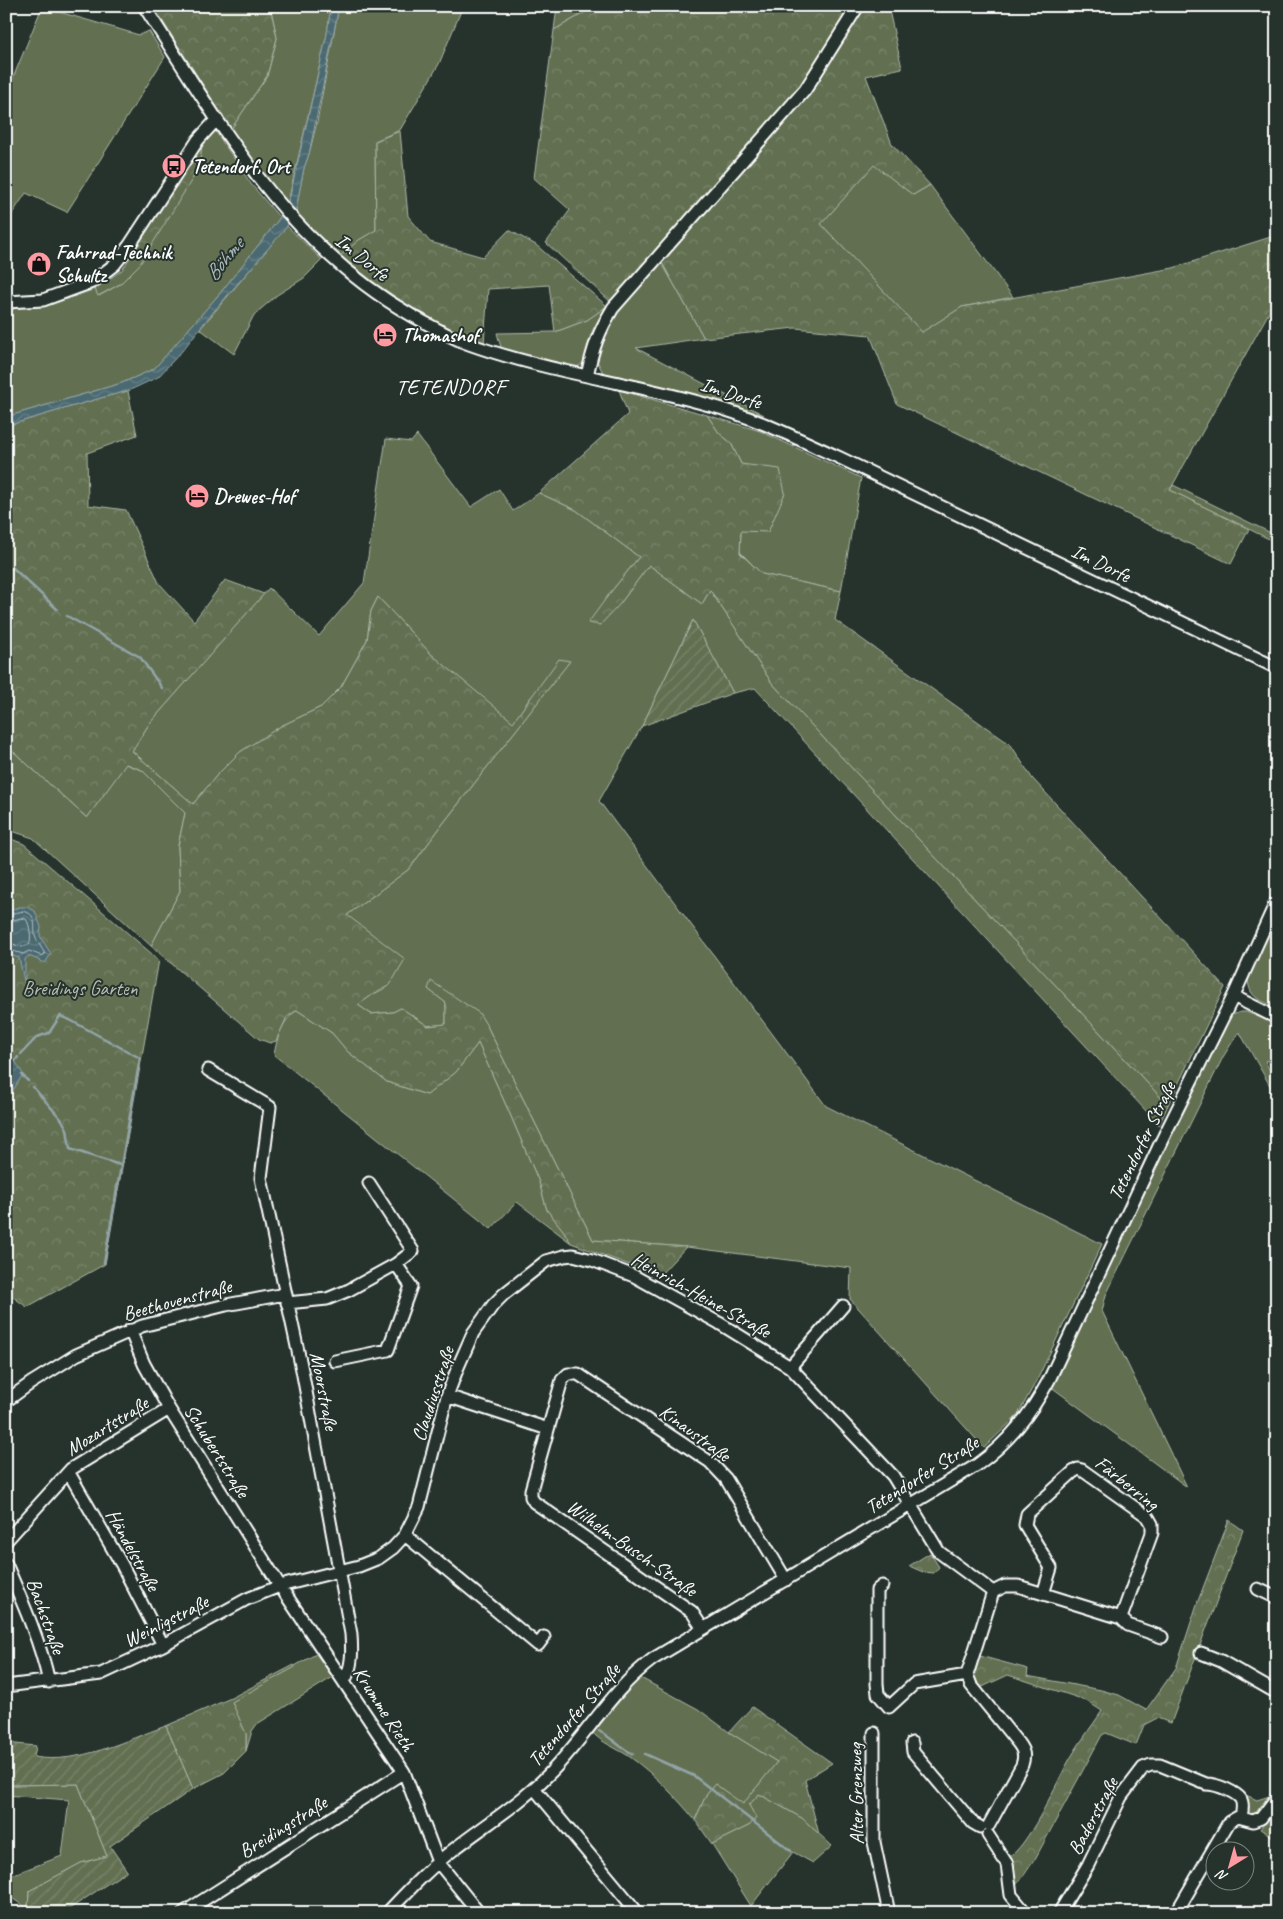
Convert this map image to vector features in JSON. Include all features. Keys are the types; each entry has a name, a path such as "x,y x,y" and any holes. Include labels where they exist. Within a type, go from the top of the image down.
{"street":[{"name":"Im Dorfe","path":"144,6 261,182 296,224 332,258 375,292 430,325 467,343 511,358 707,404 764,423 1277,668"},
{"path":"587,376 594,344 600,329 613,308 805,90 858,6"},
{"path":"6,302 42,300 92,282 114,265 129,246 198,140 217,118"},
{"name":"Tetendorfer Straße","path":"387,1913 438,1862 534,1788 567,1755 629,1678 653,1659 989,1457 1011,1436 1030,1413 1049,1380 1161,1142 1234,995 1277,900"},
{"path":"1234,995 1277,1018"},
{"name":"Moorstraße","path":"208,1070 270,1107 261,1178 302,1370 352,1639 350,1666 344,1681"},
{"name":"Beethovenstraße","path":"6,1401 76,1355 130,1330 226,1305 286,1299 327,1299 349,1290 396,1264 413,1251 369,1182"},
{"name":"Claudiusstraße","path":"339,1572 379,1558 393,1548 405,1535 419,1507 448,1396 458,1367 473,1334 493,1304 536,1268 555,1258 573,1256 592,1260"},
{"name":"Heinrich-Heine-Straße","path":"592,1260 634,1276 719,1322 790,1367 893,1476 944,1557 993,1592"},
{"path":"335,1361 388,1350 411,1286 396,1264"},
{"path":"790,1367 843,1306"},
{"name":"Schubertstraße","path":"130,1330 144,1364 169,1409 280,1586"},
{"name":"Kinaustraße","path":"548,1429 562,1380 568,1374 578,1374 718,1469 726,1479 786,1580"},
{"path":"448,1396 548,1429"},
{"name":"Mozartstraße","path":"6,1541 71,1469 169,1409"},
{"name":"Wilhelm-Busch-Straße","path":"548,1429 531,1490 531,1497 534,1502 689,1610 695,1615 703,1629"},
{"name":"Färberring","path":"1043,1594 1051,1568 1025,1525 1027,1514 1072,1472 1078,1469 1082,1470 1148,1518 1152,1524 1152,1534 1121,1618"},
{"name":"Händelstraße","path":"69,1473 122,1565 164,1645"},
{"path":"405,1535 538,1645 544,1637"},
{"name":"Bachstraße","path":"6,1564 32,1624 44,1658 49,1682"},
{"name":"Weinligstraße","path":"6,1686 101,1674 164,1645 247,1599 280,1586 339,1572"},
{"path":"986,1829 1022,1765 1024,1757 1023,1749 971,1685 967,1675 993,1592 1012,1585 1121,1618 1128,1625 1162,1637"},
{"name":"Krumme Rieth","path":"280,1586 404,1772 438,1862 479,1913"},
{"path":"882,1586 876,1590 876,1684 878,1694 889,1707 914,1684 967,1675"},
{"path":"1258,1589 1277,1598"},
{"path":"1200,1653 1221,1661 1277,1692"},
{"name":"Alter Grenzweg","path":"874,1733 874,1842 889,1913"},
{"path":"912,1743 913,1752 973,1823 986,1829 1007,1864 1009,1890 1026,1913"},
{"name":"Baderstraße","path":"1059,1913 1088,1865 1121,1797 1143,1768 1151,1765 1160,1766 1206,1784 1214,1784 1237,1794 1242,1804 1241,1817"},
{"name":"Breidingstraße","path":"183,1913 404,1772"},
{"path":"534,1788 638,1913"},
{"path":"1176,1913 1229,1822 1235,1817 1253,1821 1261,1818 1277,1797"}],"green space":[{"path":"153,6 270,6 277,38 267,76 231,129"},
{"path":"270,6 331,6 327,34 287,206 231,129 267,76 277,38"},
{"path":"339,6 463,6 439,64 400,130 375,141 376,230 359,240 340,256 295,214 304,168 317,122"},
{"path":"557,6 588,6 586,12 554,30"},
{"path":"588,6 888,6 902,68 866,76 892,144 930,185 913,195 874,165 821,224 922,332 962,307 1173,268 1277,235 1277,298 1170,490 1249,529 1231,564 897,404 870,335 795,328 704,338 661,261 613,304 546,243 570,210 534,178 554,30 586,12"},
{"path":"42,7 139,35 149,31 165,57 67,212 26,193 6,223 6,95"},
{"path":"214,129 251,184 280,218 221,292 154,369 122,383 6,417 6,315 15,308 47,306 95,289 99,296 120,284 199,168 202,145"},
{"path":"400,131 408,216 430,242 483,257 509,230 536,245 607,306 587,320 555,332 549,285 488,289 484,344 431,320 379,286 340,256 359,240 376,230 375,141"},
{"path":"202,145 199,168 140,264 120,284 98,296 95,289 122,270"},
{"path":"874,164 913,195 930,185 1013,297 962,307 922,333 821,224"},
{"path":"287,226 322,260 304,278 277,295 254,315 234,354 200,329"},
{"path":"661,261 704,338 636,348 764,415 603,373 596,359 609,326 618,311"},
{"path":"607,306 592,331 587,358 581,365 575,368 502,351 497,333 555,332 587,320"},
{"path":"619,390 707,415 719,433 731,443 741,464 780,469 785,493 768,532 741,531 740,553 762,574 841,591 835,620 1011,745 1032,778 1225,987 1168,1105 772,683 710,590 702,604 649,565 619,605 600,625 588,623 639,557 576,510 539,493 628,414"},
{"path":"128,391 137,435 87,453 88,505 126,510 159,583 194,621 225,580 264,594 149,724 132,751 193,804 218,774 240,752 281,726 321,707 341,687 367,640 371,611 378,597 431,654 513,722 559,659 570,661 409,869 347,915 405,959 390,985 358,1005 371,1014 393,1012 401,1008 428,1026 446,1024 446,1003 428,989 431,981 479,1013 593,1240 686,1247 659,1276 571,1243 547,1210 539,1182 478,1043 456,1072 427,1095 387,1082 348,1052 332,1033 297,1010 287,1017 276,1041 270,1043 259,1039 151,946 180,891 178,846 185,813 142,770 126,764 87,818 6,745 6,426"},
{"path":"707,415 760,431 861,478 841,591 762,574 740,552 741,464 731,443 719,433"},
{"path":"417,435 471,507 499,489 513,511 539,493 576,510 639,557 610,593 619,605 649,565 702,604 710,590 772,683 1168,1105 1159,1125 755,688 733,693 693,620 642,726 599,801 826,1106 1102,1244 1038,1378 1017,1416 984,1448 850,1299 851,1268 686,1247 593,1240 487,1026 428,989 446,1003 446,1024 428,1026 401,1008 393,1012 371,1014 358,1005 390,985 347,915 409,869 569,662 530,698 513,723 431,654 378,597 371,611 367,640 341,687 321,707 281,726 240,752 218,774 193,804 132,751 149,724 269,588 319,636 364,583 386,439 411,442"},
{"path":"1173,485 1277,536 1277,543 1170,490"},
{"path":"693,620 733,693 642,726"},
{"path":"6,745 87,818 125,764 142,770 185,813 178,846 180,891 151,946 33,838 6,829"},
{"name":"Breidings Garten","path":"6,837 24,844 159,960 105,1264 27,1307 6,1292"},
{"path":"1277,913 1277,954 1273,963 1271,979 1277,991 1277,1008 1253,995 1248,979"},
{"path":"297,1010 332,1033 348,1052 387,1082 427,1095 456,1072 478,1043 539,1182 547,1210 571,1243 517,1202 491,1229 274,1055 281,1030"},
{"path":"1240,1012 1246,1012 1277,1024 1277,1078 1267,1060 1265,1061 1277,1084 1277,1098 1240,1033 1238,1033 1223,1057 1106,1295 1102,1311 1187,1487 1050,1386 1191,1088 1230,1017"},
{"path":"1229,1520 1243,1530 1171,1723 1157,1718 1144,1725 1136,1745 1106,1733 1102,1735 1035,1859 1020,1881 1010,1886 1007,1859 1024,1842 1032,1830 1070,1759 1102,1711 1085,1700 1008,1675 978,1689 972,1677 976,1655 1028,1669 1027,1676 1119,1695 1146,1710 1176,1668 1198,1601"},
{"path":"930,1553 939,1567 934,1573 923,1572 909,1566"},
{"path":"316,1654 333,1677 257,1724 252,1731 246,1751 246,1734 231,1702"},
{"path":"294,1665 295,1667 232,1702 246,1734 246,1751 224,1773 193,1789 166,1726 231,1698"},
{"path":"637,1676 698,1709 729,1732 777,1762 743,1805 715,1784 707,1793 695,1820 648,1771 630,1757 599,1739 591,1731"},
{"path":"752,1707 832,1763 805,1780 819,1834 802,1818 759,1794 749,1805 756,1818 750,1825 712,1844 695,1820 707,1793 715,1784 743,1804 777,1762 729,1732"},
{"path":"166,1726 193,1789 110,1846 127,1871 63,1913 31,1913 28,1909 29,1891 81,1863 107,1856 78,1784 6,1785 6,1743 36,1746 34,1757 68,1758 101,1750"},
{"path":"78,1784 107,1856 81,1863 29,1891 28,1909 6,1894 6,1877 62,1856 69,1800 6,1795 6,1785"},
{"path":"1239,1792 1257,1800 1273,1795 1256,1817 1247,1815"},
{"path":"759,1794 802,1818 832,1846 813,1863 793,1852 751,1906 712,1844 750,1825 749,1805"},
{"path":"1277,1808 1277,1839 1260,1829"}],"water":[{"path":"331,6 339,6 309,154 304,168 295,214 285,229 158,377 128,391 6,426 6,417 122,383 154,369 221,292 276,223 287,206 290,196 327,34"},
{"path":"27,907 35,911 41,927 40,936 51,954 45,963 29,956 25,959 25,979 29,993 27,994 19,958 8,954 6,946 6,911"},
{"path":"6,1056 15,1061 23,1074 6,1102"}],"waterway":[{"path":"13,568 57,609"},
{"path":"67,616 140,657 162,688"},
{"path":"21,1054 37,1037 49,1033 60,1016 140,1058 104,1263"},
{"path":"15,1061 18,1057"},
{"path":"22,1075 28,1081"},
{"path":"33,1087 62,1120 67,1129 70,1149 120,1165"},
{"path":"599,1731 633,1754"},
{"path":"645,1754 694,1776 791,1851"}],"place":[{"name":"Tetendorf, Ort","path":"174,166"},
{"name":"Fahrrad-Technik Schultz","path":"39,264"},
{"name":"Thomashof","path":"385,335"},
{"name":"Drewes-Hof","path":"197,496"}],"district":[{"name":"TETENDORF","path":"451,387"}],"water label":[{"name":"Böhme","path":"224,259"}]}
